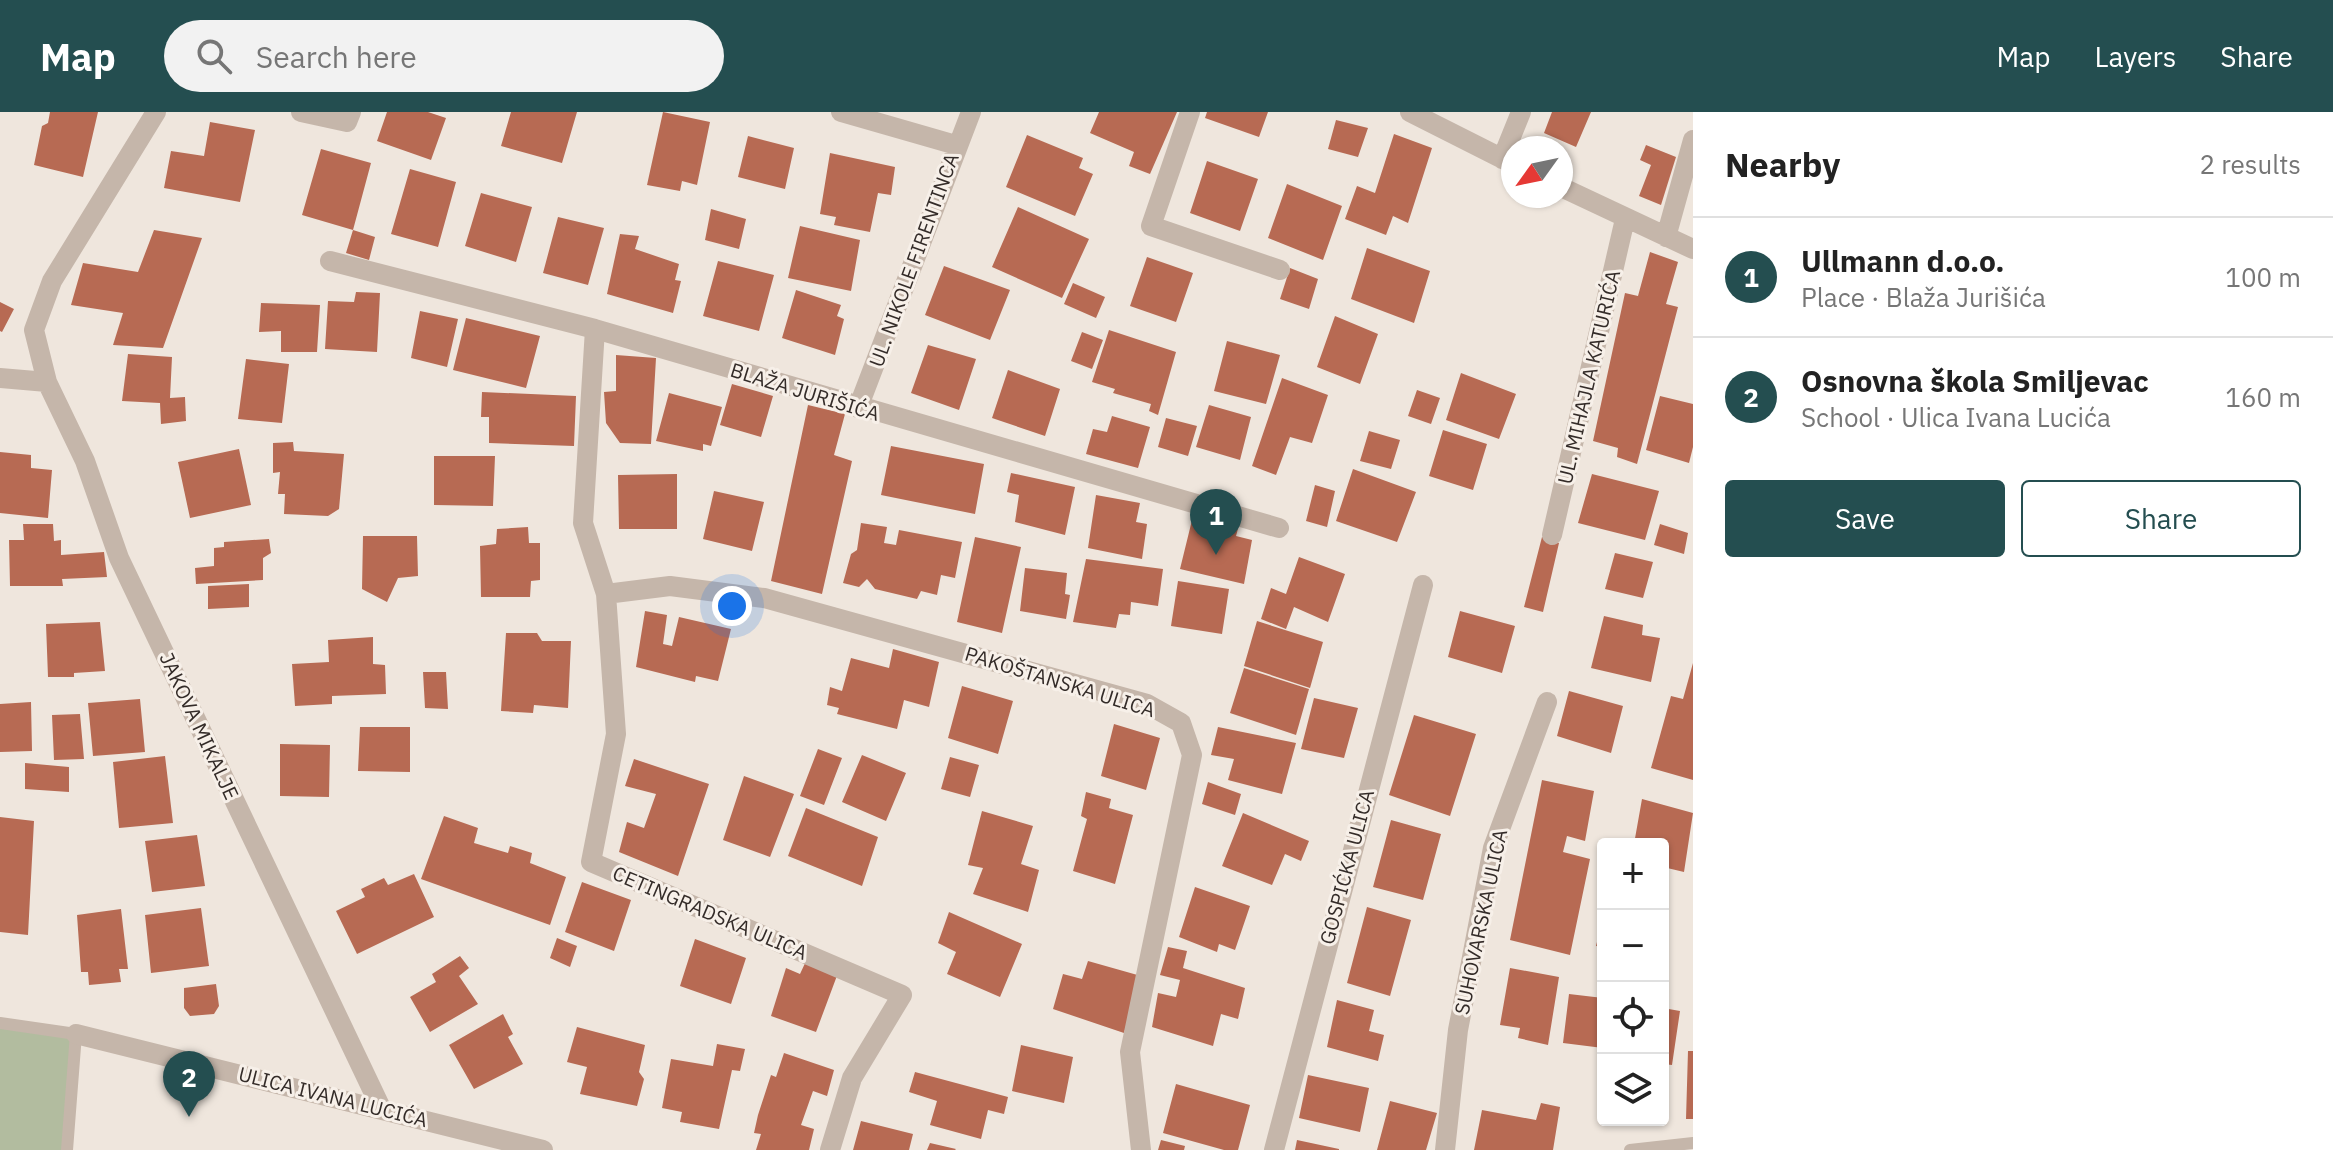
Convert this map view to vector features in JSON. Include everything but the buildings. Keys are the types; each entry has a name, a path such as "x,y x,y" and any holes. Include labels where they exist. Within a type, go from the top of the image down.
{"street":[{"name":"JAKOVA MIKALJE","path":"156,112 52,281 34,330 47,382 85,461 119,558 381,1108"},
{"path":"301,112 347,122 351,112"},
{"path":"841,112 956,145"},
{"name":"UL. NIKOLE FIRENTINCA","path":"858,408 971,112"},
{"path":"1190,112 1151,226 1280,270"},
{"path":"1410,112 1501,158"},
{"path":"1515,136 1521,112"},
{"path":"1666,237 1693,140"},
{"path":"1573,193 1693,249"},
{"name":"UL. MIHAJLA KATURIĆA","path":"1552,535 1625,219"},
{"name":"BLAŽA JURIŠIĆA","path":"330,261 595,329 1279,528"},
{"name":"CETINGRADSKA ULICA","path":"595,329 583,523 606,594 616,734 591,862 902,995 852,1078 830,1150"},
{"path":"0,378 47,382"},
{"name":"GOSPIĆKA ULICA","path":"1274,1150 1423,585"},
{"name":"PAKOŠTANSKA ULICA","path":"606,594 670,586 764,598 1147,704 1181,723 1192,755 1130,1052 1141,1150"},
{"name":"SUHOVARSKA ULICA","path":"1445,1150 1458,1030 1493,848 1547,702"},
{"name":"ULICA IVANA LUCIĆA","path":"76,1034 536,1149"}],"lane":[{"path":"0,1023 76,1034 67,1150"},
{"path":"1630,1150 1693,1143"}],"green space":[{"path":"0,1023 76,1034 67,1150 0,1150"}],"place":[{"name":"Ullmann d.o.o.","path":"1216,555"},
{"name":"Osnovna škola Smiljevac","path":"189,1117"}]}
